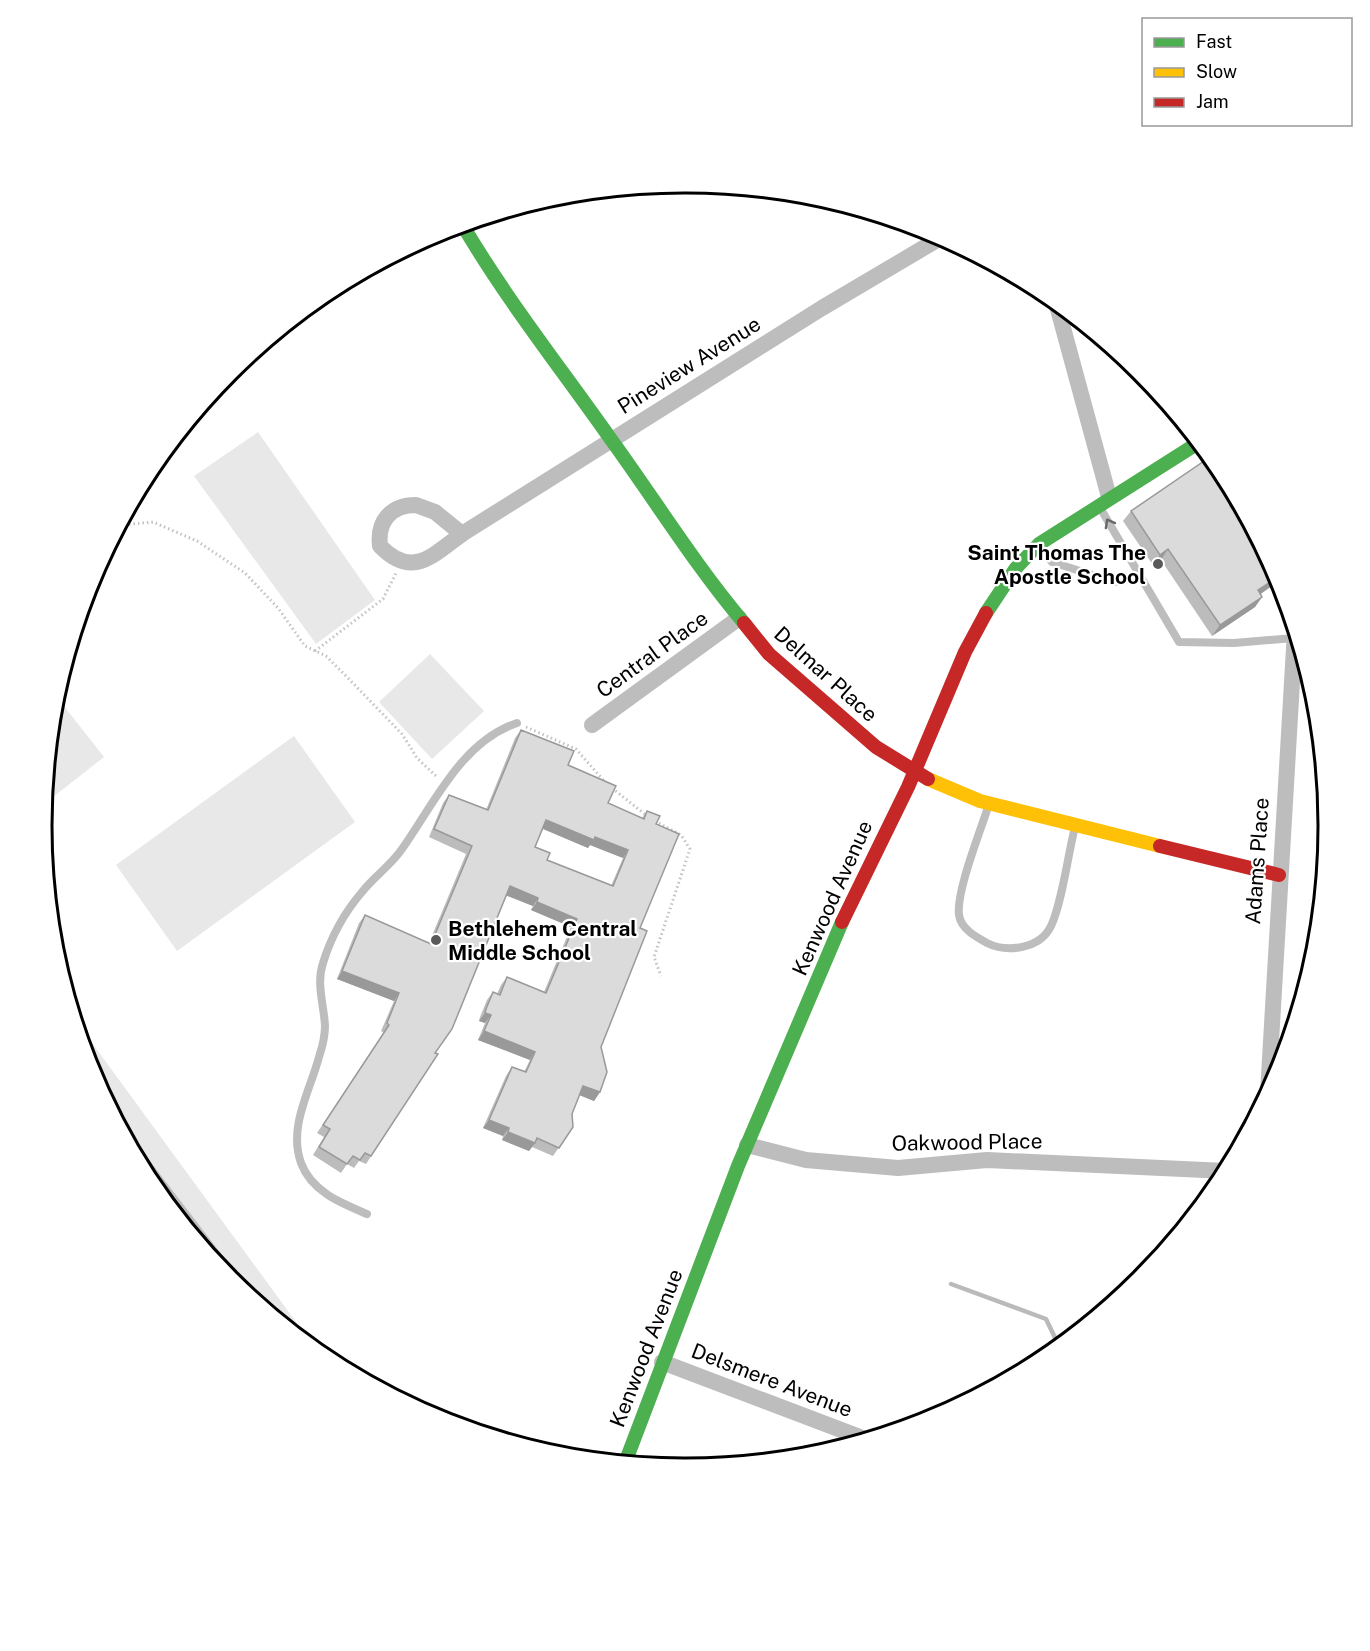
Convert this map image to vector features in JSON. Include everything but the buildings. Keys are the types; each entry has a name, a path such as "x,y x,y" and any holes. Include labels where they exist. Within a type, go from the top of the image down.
{"street":[{"name":"Delmar Place","path":"467,232 494,279 612,440 690,555 739,618 769,654 876,747 915,773 989,803 1279,875"},
{"name":"Pineview Avenue","path":"398,561 420,563 612,440 932,243"},
{"path":"1060,317 1104,500"},
{"name":"Kenwood Avenue","path":"627,1455 747,1145 864,874 915,773 983,616 1017,564 1038,545 1104,500 1191,446"},
{"path":"398,561 380,546 378,535 385,517 402,506 416,505 435,512 462,534"},
{"name":"Central Place","path":"592,725 739,618"},
{"name":"Adams Place","path":"1269,1067 1293,652"},
{"name":"Oakwood Place","path":"747,1145 806,1160 897,1168 987,1160 1215,1170"},
{"name":"Delsmere Avenue","path":"662,1362 854,1434"}],"lane":[{"path":"1104,500 1140,578 1179,642 1234,643 1288,636"},
{"path":"1038,545 1052,562 1103,579 1113,582 1140,578"},
{"path":"367,1214 334,1200 321,1190 302,1164 297,1143 298,1124 319,1056 325,1027 319,995 321,966 344,917 363,890 384,872 403,848 444,785 478,747 499,729 516,723"},
{"path":"989,803 963,890 959,914 962,925 975,937 1007,951 1033,943 1051,925 1076,824"}],"path":[{"path":"129,524 153,522 197,541 245,573 278,608 304,646 326,656 387,717 402,734 417,758 444,785"},
{"path":"315,651 383,598 395,578 398,561"},
{"path":"516,723 576,749 610,787 644,814 687,840 690,849 689,857 654,957 661,976"}],"shaded area":[{"path":"258,432 375,600 316,644 194,476"},
{"path":"430,654 484,711 432,759 379,702"},
{"path":"64,706 104,757 53,797 58,743"},
{"path":"294,736 355,822 177,951 116,865"},
{"path":"91,1041 299,1326 238,1273 183,1211 137,1142 101,1068"}],"waterway":[{"path":"951,1284 1046,1319 1055,1338"}],"traffic: fast":[{"path":"467,232 515,306 692,555 744,623"},
{"path":"986,613 1016,568 1039,544 1192,447"},
{"path":"628,1455 738,1166 842,922"}],"traffic: slow":[{"path":"928,779 980,801 1160,846"}],"traffic: jam":[{"path":"842,922 908,787 965,652 986,613"},
{"path":"744,623 769,654 876,747 928,779"},
{"path":"1160,846 1279,875"}],"place":[{"name":"Saint Thomas The Apostle School","path":"1158,564"},
{"name":"Bethlehem Central Middle School","path":"436,940"}]}
